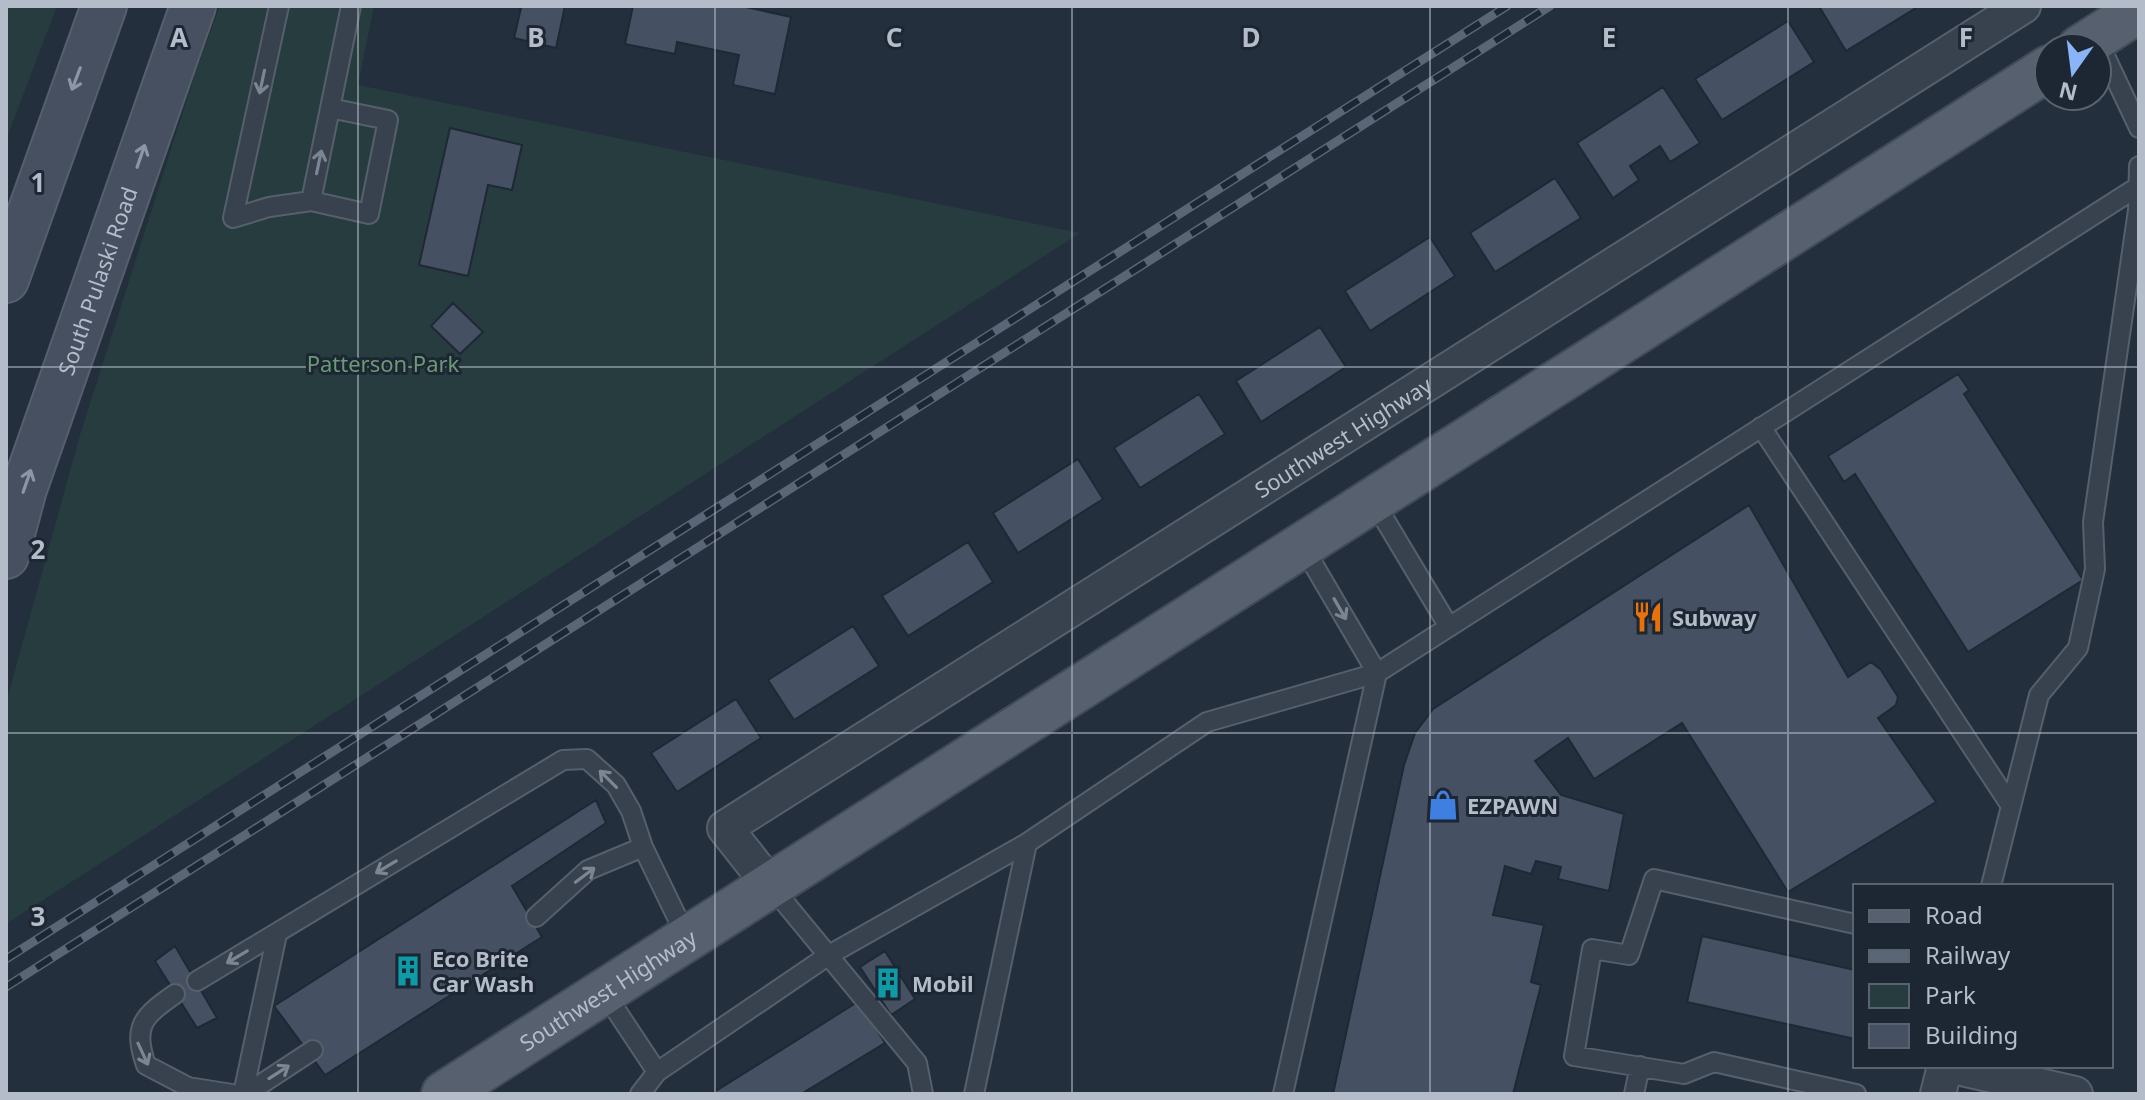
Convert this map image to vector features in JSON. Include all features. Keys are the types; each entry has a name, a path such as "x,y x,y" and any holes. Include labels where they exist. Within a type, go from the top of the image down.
{"main road":[{"path":"6,280 104,6"},
{"name":"South Pulaski Road","path":"6,556 24,489 193,6"},
{"path":"2105,32 2139,10"},
{"name":"Southwest Highway","path":"444,1094 490,1078 604,992 687,938 2033,78"}],"street":[{"name":"Southwest Highway","path":"770,885 725,828 2023,6"},
{"path":"1938,1094 1944,1068"},
{"path":"1962,1068 2075,1094"}],"lane":[{"path":"279,6 233,218 269,207 311,201 369,214 388,120 330,108"},
{"path":"311,201 351,6"},
{"path":"2113,85 2139,128"},
{"path":"1992,884 2039,695 2078,648 2095,569 2093,522 2138,210 2139,166"},
{"path":"640,1094 657,1072 829,955 1027,843 1207,722 1377,673 2139,186"},
{"path":"1761,427 2011,806"},
{"path":"1373,500 1449,627"},
{"path":"1283,1094 1377,673 1302,545"},
{"path":"197,981 563,760 587,759 616,785 631,811 643,847 687,938"},
{"path":"974,1094 1027,843"},
{"path":"536,917 588,870 643,847"},
{"path":"1853,924 1654,879 1629,955 1592,949 1574,1056 1684,1074 1714,1062 1856,1094"},
{"path":"770,885 917,1063 923,1094"},
{"path":"245,1094 277,934"},
{"path":"604,992 657,1072"},
{"path":"175,994 146,1015 137,1040 146,1065 188,1087 232,1094"},
{"path":"245,1094 313,1050"},
{"path":"1634,1094 1640,1066"}],"green space":[{"path":"6,6 57,6 6,140"},
{"name":"Patterson Park","path":"220,6 374,6 358,85 1080,233 6,924 6,703 80,435 195,74"}],"building":[{"path":"511,6 565,6 556,48 514,38 521,8"},
{"path":"633,6 741,6 791,17 775,94 733,85 739,55 677,42 675,54 625,44"},
{"path":"1819,6 1919,6 1846,51"},
{"path":"1788,21 1814,62 1722,120 1695,79"},
{"path":"1663,87 1700,143 1670,162 1660,146 1630,166 1639,180 1613,198 1577,143"},
{"path":"450,128 522,145 512,190 488,185 468,276 419,265"},
{"path":"1555,178 1581,218 1495,272 1470,233"},
{"path":"1430,237 1455,276 1370,331 1345,291"},
{"path":"453,303 483,332 460,354 431,326"},
{"path":"1320,327 1346,367 1261,422 1236,381"},
{"path":"1958,374 1969,390 1964,394 2083,580 1968,652 1855,474 1844,482 1828,456"},
{"path":"1199,394 1225,434 1140,488 1114,448"},
{"path":"1078,459 1103,499 1018,553 993,513"},
{"path":"1749,505 1848,677 1871,662 1881,670 1898,697 1896,705 1878,718 1936,802 1788,892 1682,723 1594,779 1568,738 1535,761 1561,795 1624,814 1609,891 1558,879 1561,867 1536,861 1531,874 1505,866 1493,915 1544,925 1531,982 1541,985 1513,1094 1333,1094 1404,765 1415,733 1433,709"},
{"path":"968,542 993,582 908,636 882,596"},
{"path":"853,626 879,666 794,720 768,680"},
{"path":"736,699 761,738 677,792 651,753"},
{"name":"Eco Brite Car Wash","path":"596,800 606,823 512,886 542,937 325,1075 274,1006"},
{"path":"1702,936 1853,970 1853,1039 1687,1002"},
{"path":"175,946 217,1018 197,1028 155,961"},
{"name":"Mobil","path":"885,951 915,999 891,1015 860,967"},
{"name":"Mobil","path":"859,1001 885,1043 801,1094 711,1094"}],"railway":[{"path":"6,959 1507,6"},
{"path":"6,987 1550,6"}],"place":[{"name":"Subway","path":"1648,617"},
{"name":"EZPAWN","path":"1443,805"},
{"name":"Eco Brite Car Wash","path":"408,971"},
{"name":"Mobil","path":"888,983"}]}
